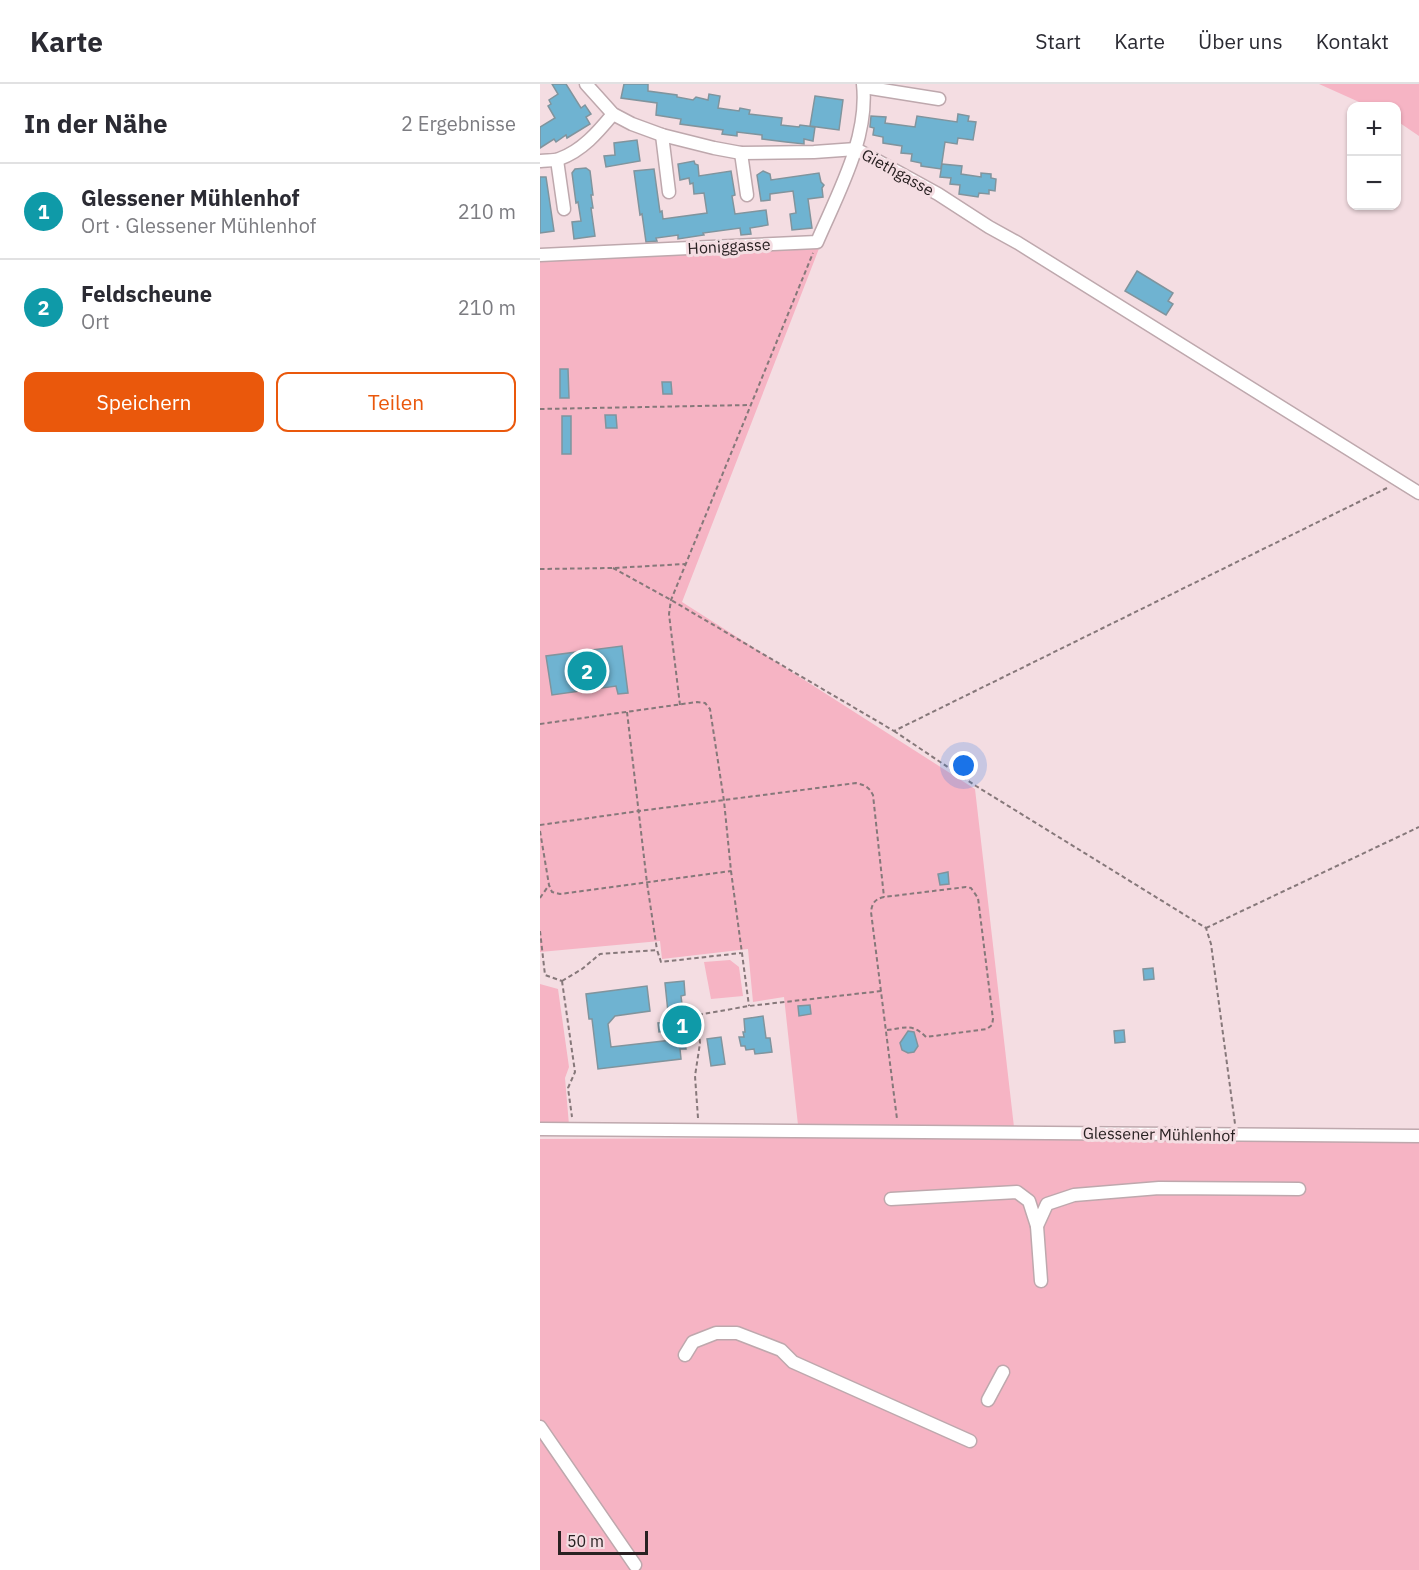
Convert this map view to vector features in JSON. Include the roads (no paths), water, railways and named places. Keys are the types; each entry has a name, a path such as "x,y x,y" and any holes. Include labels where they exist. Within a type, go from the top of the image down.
{"street":[{"name":"Giethgasse","path":"586,84 613,114 632,124 662,135 714,148 741,153 856,149 938,194 1419,493"},
{"path":"856,149 862,119 864,85 939,99"},
{"path":"540,161 557,160 577,150 596,134 613,114"},
{"path":"662,135 669,192"},
{"name":"Honiggasse","path":"540,255 817,242 856,149"},
{"path":"741,153 747,195"},
{"path":"557,160 564,209"},
{"name":"Glessener Mühlenhof","path":"540,1129 1419,1136"},
{"path":"1037,1226 1047,1204 1074,1195 1159,1188 1299,1189"},
{"path":"891,1199 1017,1192 1029,1201 1037,1226 1041,1281"},
{"path":"685,1355 693,1342 716,1333 737,1333 781,1350 793,1362 970,1442"},
{"path":"988,1400 1003,1372"},
{"path":"540,1427 635,1565"}],"place":[{"name":"Feldscheune","path":"587,671"},
{"name":"Glessener Mühlenhof","path":"682,1025"}]}
